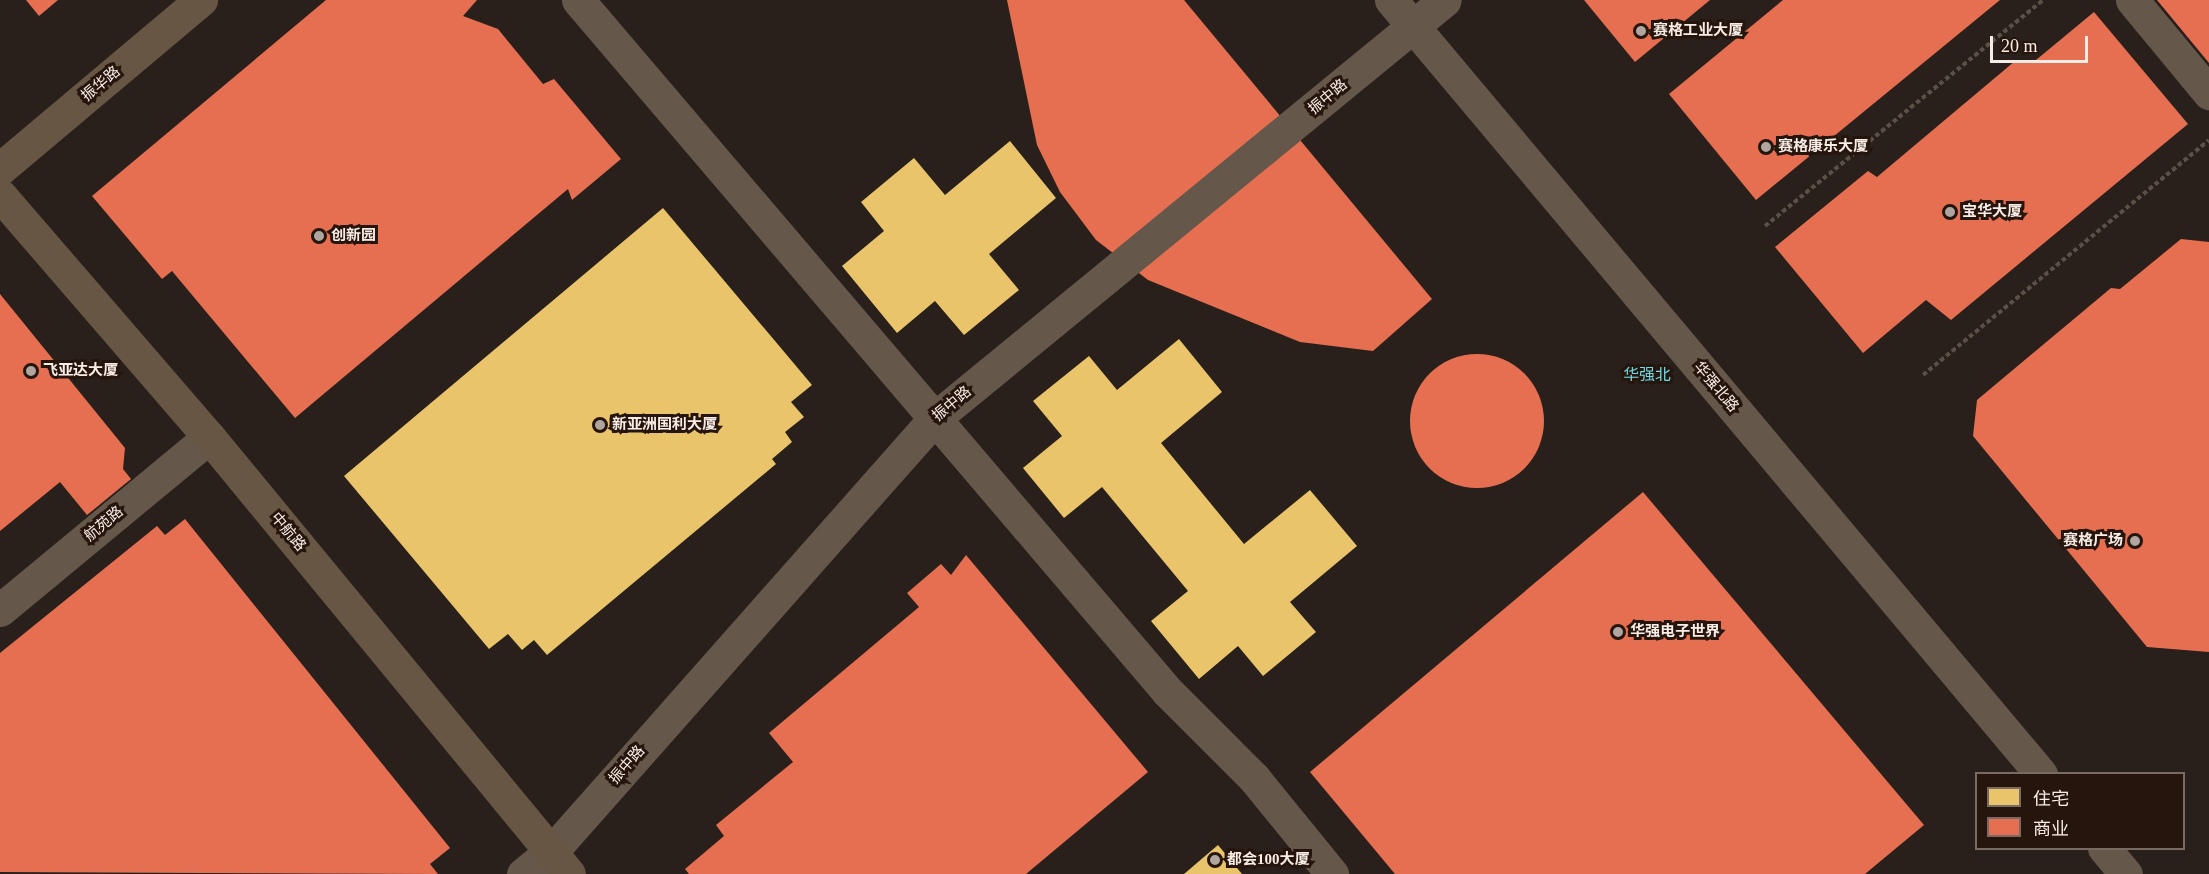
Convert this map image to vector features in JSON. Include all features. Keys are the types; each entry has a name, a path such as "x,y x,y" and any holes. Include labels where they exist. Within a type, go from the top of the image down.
{"main road":[{"name":"振华路","path":"0,169 201,0"},
{"name":"中航路","path":"0,195 209,437 561,862"}],"street":[{"path":"578,0 1168,692 1254,778 1332,874"},
{"name":"华强北路","path":"1391,0 2039,772"},
{"name":"振中路","path":"523,874 561,862 935,418 1444,0"},
{"path":"2132,0 2209,93"},
{"name":"航苑路","path":"0,610 209,437"},
{"path":"2105,850 2126,874"}],"path":[{"path":"1765,226 2043,0"},
{"path":"1923,375 2209,140"}],"building: 住宅":[{"path":"1010,141 1056,198 989,254 1019,290 964,335 935,301 897,333 842,266 884,231 861,202 914,158 945,195"},
{"name":"新亚洲国利大厦","path":"663,208 812,385 791,402 804,417 785,432 792,442 772,459 776,464 547,655 534,640 522,650 508,634 489,649 344,476"},
{"path":"1179,339 1222,392 1161,443 1244,544 1310,490 1357,546 1290,602 1316,632 1263,676 1238,646 1199,679 1151,621 1188,591 1102,487 1064,518 1023,468 1062,436 1033,401 1089,356 1117,390"},
{"name":"都会100大厦","path":"1218,845 1242,874 1184,874"}],"building: 商业":[{"path":"26,0 58,0 39,16"},
{"name":"创新园","path":"326,0 477,0 463,16 498,29 543,84 554,79 621,159 572,200 568,189 295,418 172,271 162,279 92,196"},
{"path":"1007,0 1184,0 1432,299 1373,351 1300,342 1148,280 1096,240 1060,192 1037,145"},
{"name":"赛格工业大厦","path":"1584,0 1710,0 1635,62"},
{"name":"赛格康乐大厦","path":"1783,0 2000,0 1756,200 1669,94"},
{"path":"2157,0 2209,0 2209,63"},
{"name":"宝华大厦","path":"2094,12 2188,124 1951,320 1926,300 1863,353 1775,247 1868,171 1877,177 2015,61 2036,60"},
{"name":"赛格广场","path":"2181,239 2209,242 2209,652 2147,647 1973,436 1977,400 2111,288 2120,289"},
{"name":"飞亚达大厦","path":"0,294 125,448 123,469 131,479 87,515 60,482 0,531"},
{"path":"1477,354 1503,359 1525,373 1539,395 1544,421 1539,447 1525,469 1503,483 1477,488 1451,483 1429,469 1415,447 1410,421 1415,395 1429,373 1451,359"},
{"name":"华强电子世界","path":"1643,492 1924,825 1865,874 1395,874 1310,772"},
{"path":"185,519 450,848 430,864 438,874 0,872 0,653 157,526 165,535"},
{"path":"966,555 1148,772 1026,874 689,874 685,869 724,836 716,825 793,762 769,733 919,607 907,593 941,564 951,575"}],"place":[{"name":"赛格工业大厦","path":"1641,31"},
{"name":"赛格康乐大厦","path":"1766,147"},
{"name":"宝华大厦","path":"1950,212"},
{"name":"创新园","path":"319,236"},
{"name":"飞亚达大厦","path":"31,371"},
{"name":"新亚洲国利大厦","path":"600,425"},
{"name":"赛格广场","path":"2135,541"},
{"name":"华强电子世界","path":"1618,632"},
{"name":"都会100大厦","path":"1215,860"}],"district":[{"name":"华强北","path":"1647,375"}]}
